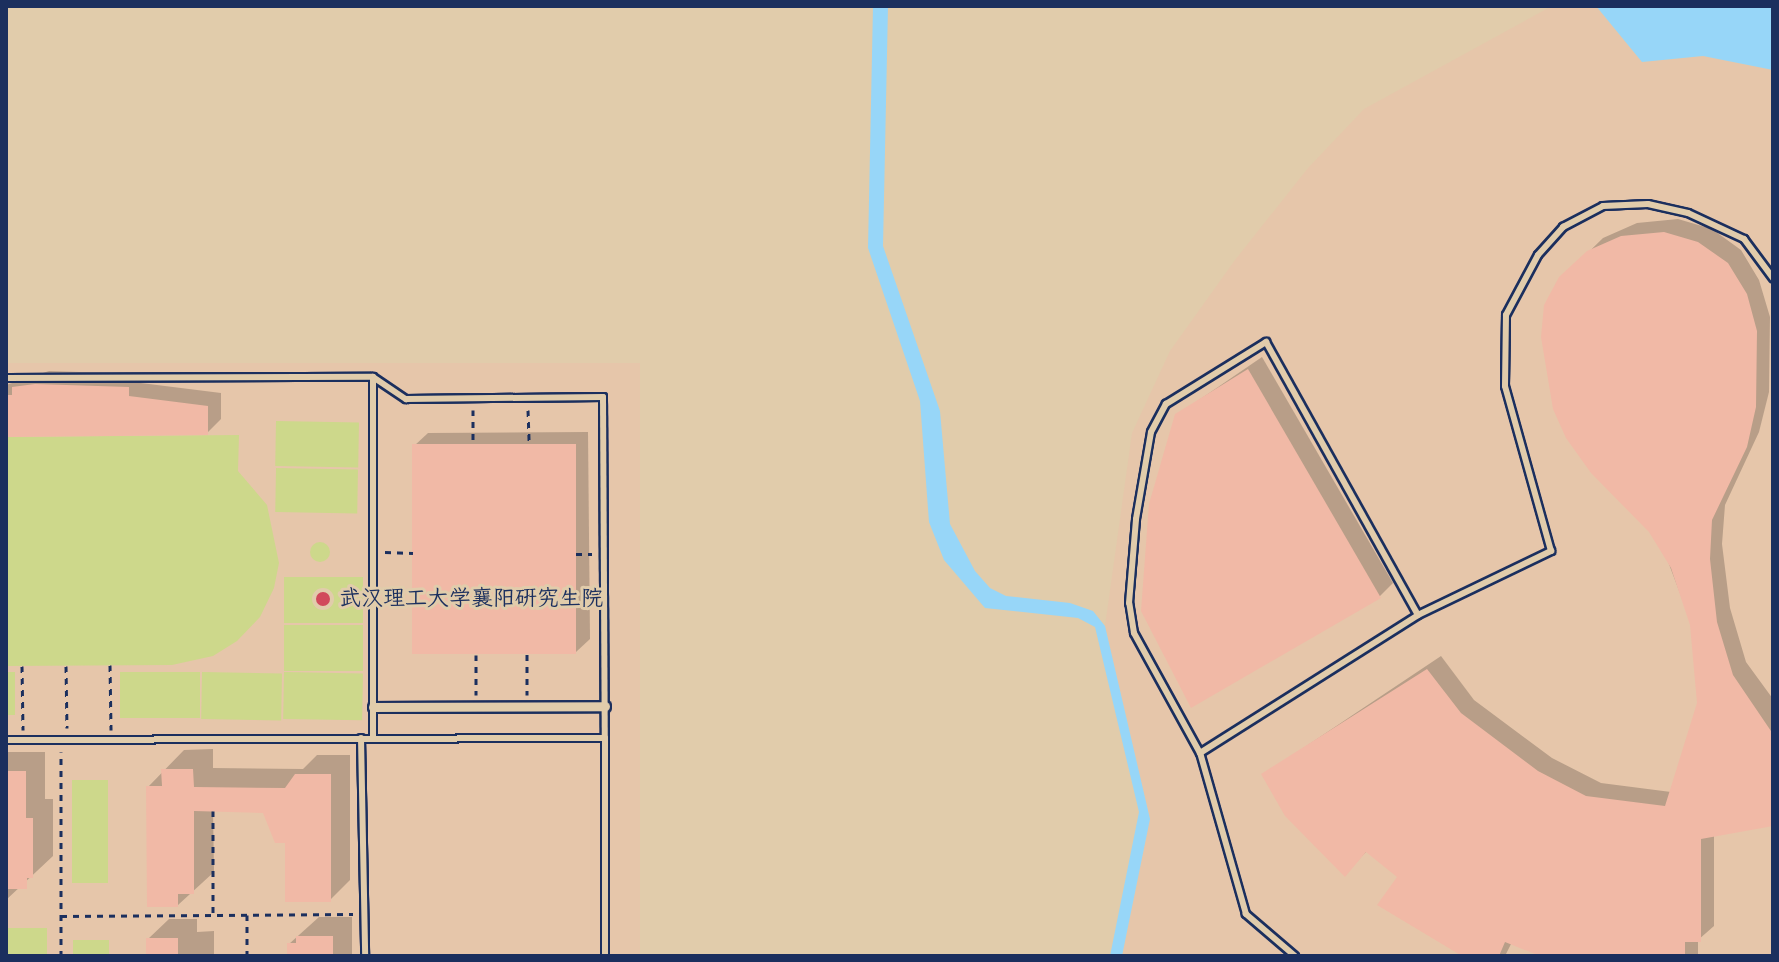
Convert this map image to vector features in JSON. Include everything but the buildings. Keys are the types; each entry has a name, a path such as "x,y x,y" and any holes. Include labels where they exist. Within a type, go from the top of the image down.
{"street":[{"path":"373,707 605,706"}],"lane":[{"path":"1200,753 1418,615 1551,551 1505,386 1506,315 1538,255 1563,227 1603,206 1648,204 1688,213 1744,239 1773,278"},
{"path":"1295,956 1246,914 1200,753 1134,633 1129,603 1151,432 1166,404 1266,342 1418,615"},
{"path":"6,378 373,377 406,399 603,397 605,956"},
{"path":"373,377 373,738"},
{"path":"361,738 365,956"},
{"path":"6,740 605,738"}],"path":[{"path":"528,398 529,445"},
{"path":"472,399 473,445"},
{"path":"373,552 413,553"},
{"path":"576,554 604,555"},
{"path":"527,654 527,706"},
{"path":"476,655 476,706"},
{"path":"110,665 111,740"},
{"path":"22,666 24,740"},
{"path":"61,956 66,666"},
{"path":"213,811 213,915"},
{"path":"61,916 364,914"},
{"path":"247,915 247,956"}],"shaded area":[{"path":"1552,6 1596,6 1642,62 1703,56 1773,70 1773,956 1122,956 1150,819 1105,626 1132,433 1170,351 1235,260 1308,168 1364,109"},
{"name":"武汉理工大学襄阳研究生院","path":"6,363 640,363 640,956 6,956"}],"green space":[{"path":"276,421 359,422 358,467 275,466"},
{"path":"239,435 238,471 267,505 279,563 274,588 260,617 237,641 213,656 172,665 6,666 6,437"},
{"path":"276,468 358,469 357,513 275,512"},
{"path":"320,542 327,545 330,552 327,559 320,562 313,559 310,552 313,545"},
{"path":"284,577 363,577 363,623 284,623"},
{"path":"284,625 363,625 363,671 284,671"},
{"path":"6,672 15,672 15,715 6,715"},
{"path":"120,672 200,672 200,718 120,718"},
{"path":"202,672 282,673 281,720 201,719"},
{"path":"284,672 363,673 362,720 283,719"},
{"path":"72,780 108,780 108,883 72,883"},
{"path":"6,928 47,928 47,956 6,956"},
{"path":"73,940 109,940 109,956 73,956"}],"water":[{"path":"873,6 888,6 883,246 940,411 950,524 975,571 990,588 1006,596 1070,603 1093,611 1105,626 1150,819 1122,956 1110,956 1139,812 1095,627 1078,618 985,608 944,560 929,522 920,401 868,248"},
{"path":"1596,6 1773,6 1773,70 1703,56 1642,62"}],"place":[{"name":"武汉理工大学襄阳研究生院","path":"323,599"}]}
